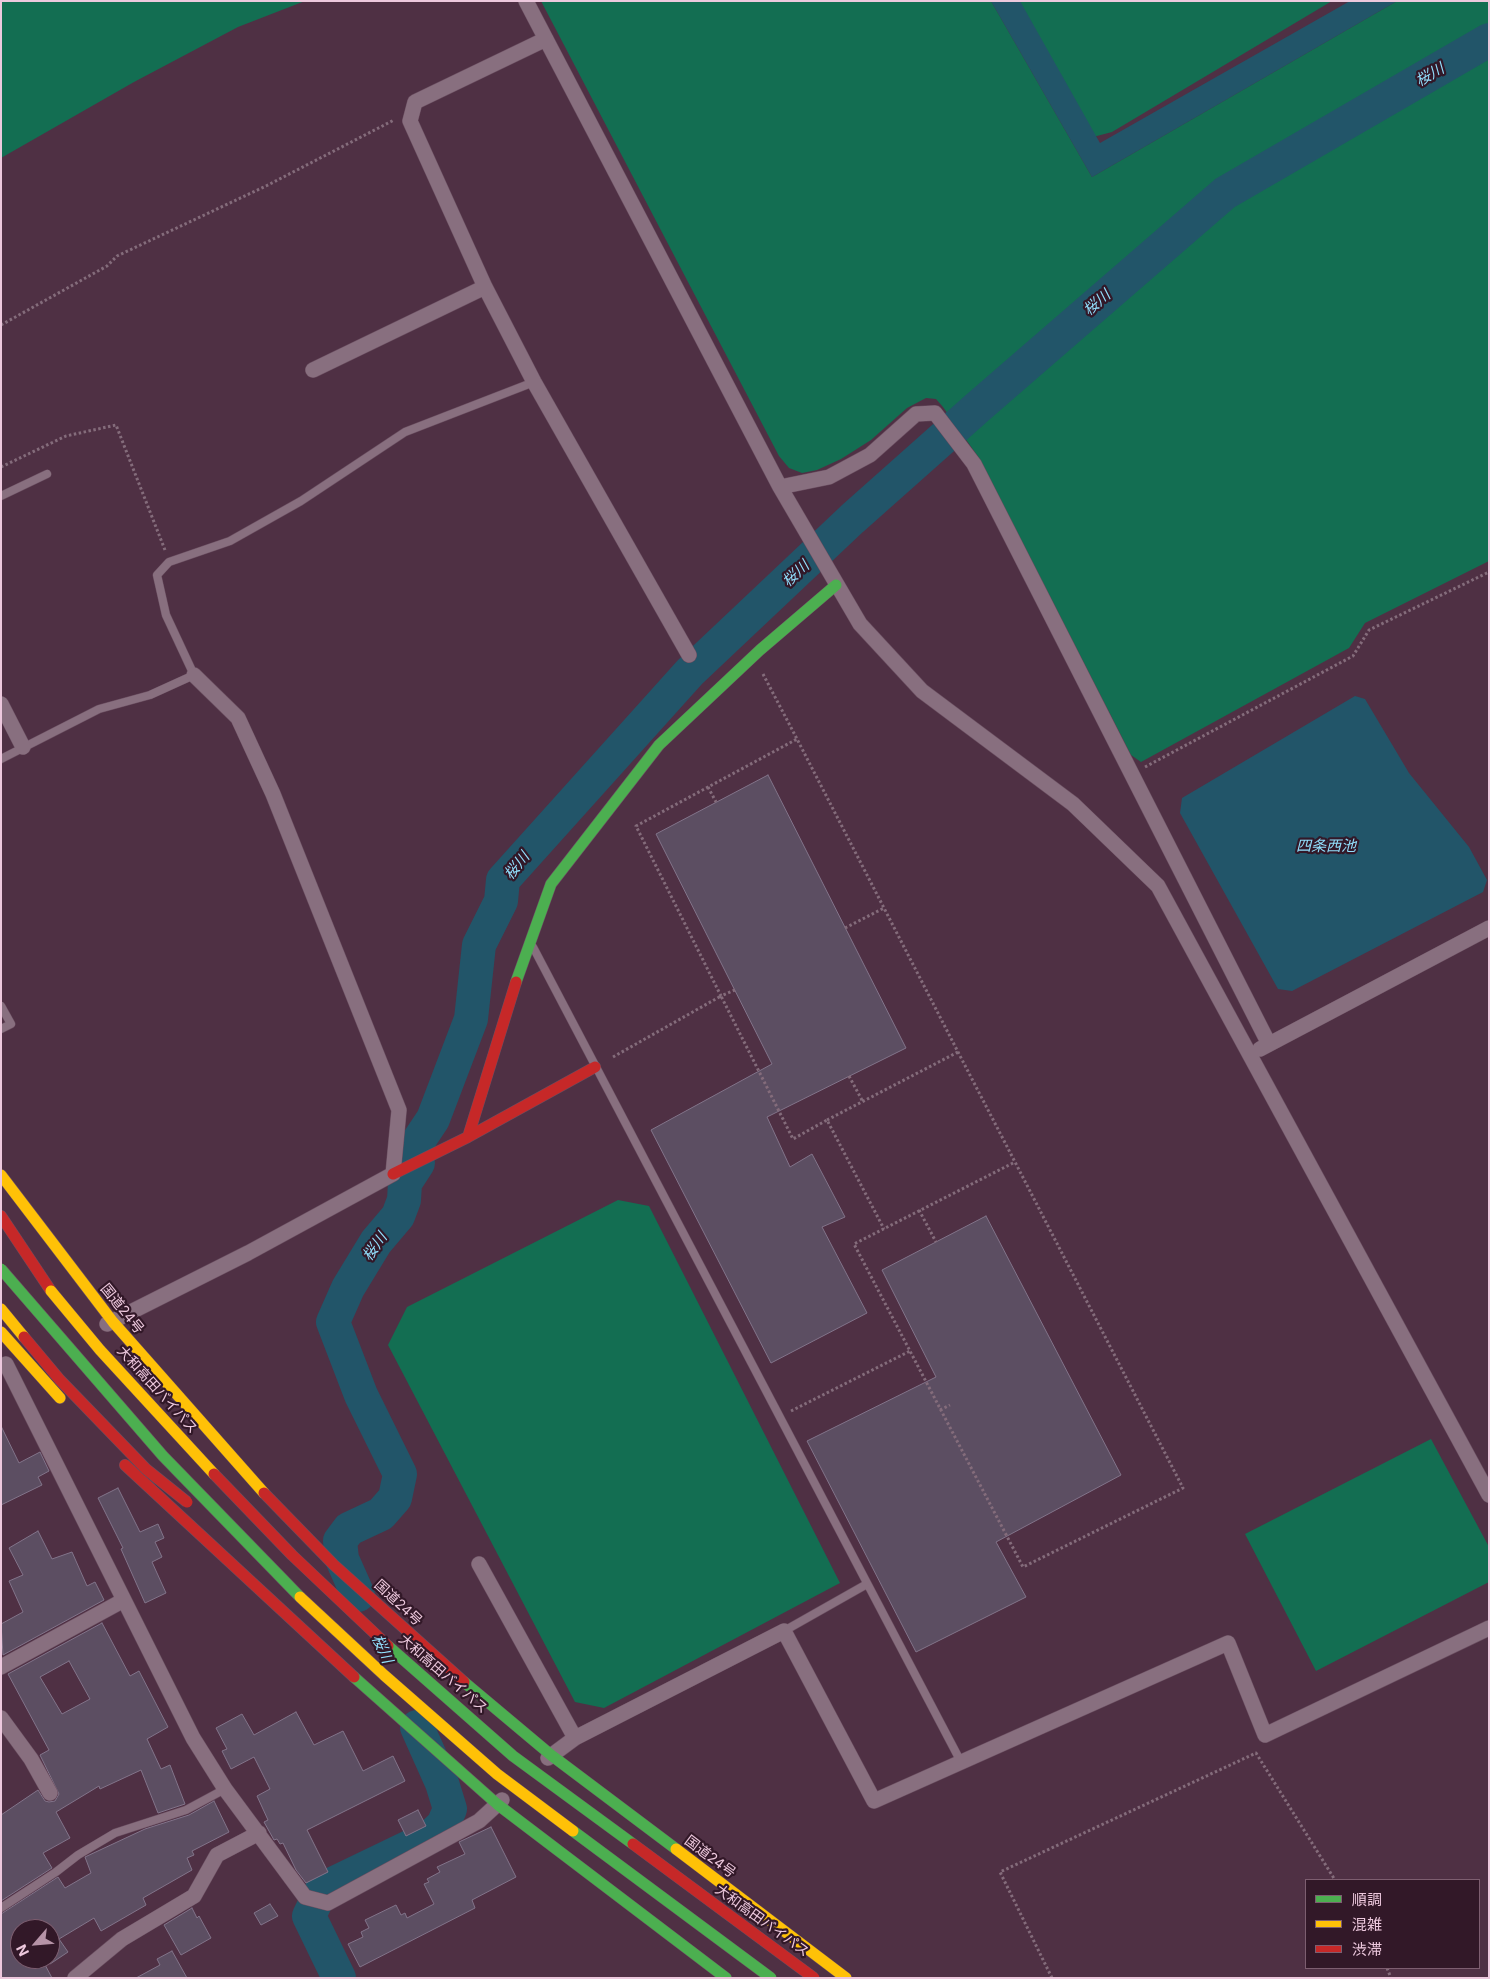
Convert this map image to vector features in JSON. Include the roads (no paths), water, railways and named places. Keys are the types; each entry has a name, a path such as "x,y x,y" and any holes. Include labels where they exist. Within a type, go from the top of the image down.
{"main road":[{"path":"468,1137 529,941 551,884 659,745 754,656 836,585"},
{"path":"393,1174 468,1137 595,1066"},
{"name":"国道24号","path":"1,1174 113,1322 248,1477 334,1565 435,1658 551,1756 846,1978"},
{"path":"1,1216 51,1291"},
{"name":"大和高田バイパス","path":"1,1227 100,1350 181,1440 292,1555 395,1653 513,1756 814,1978"},
{"path":"1,1269 82,1365 163,1456 299,1596"},
{"path":"1,1309 60,1380 146,1468 299,1596 384,1675 497,1774 771,1978"},
{"path":"1,1332 22,1358 68,1406"},
{"path":"115,1455 375,1696 497,1804 606,1889 726,1978"}],"street":[{"path":"526,1 780,487 860,624 922,691 1073,804 1158,886 1489,1495"},
{"path":"546,39 415,102 410,120 485,287 534,382 689,655"},
{"path":"313,370 485,287"},
{"path":"780,487 829,477 870,455 916,414 935,413 974,464 1269,1044"},
{"path":"194,675 238,718 273,794 399,1110 393,1174 248,1253 113,1322 4,1365 192,1738 225,1789 305,1897 328,1903 479,1821 551,1756 574,1738 784,1631 874,1802 1228,1643 1265,1735 1489,1628"},
{"path":"1,704 23,747"},
{"path":"1250,1054 1489,928"},
{"path":"479,1564 574,1738"},
{"path":"1,1667 124,1600"},
{"path":"1,1718 31,1759 50,1793"},
{"path":"75,1978 122,1939 194,1896 217,1855 259,1833"}],"lane":[{"path":"1,758 99,709 150,695 194,675 164,607 157,575 169,562 230,541 301,501 405,432 534,382"},
{"path":"1,496 47,474"},
{"path":"529,941 961,1762"},
{"path":"1,1006 11,1024 1,1029"},
{"path":"784,1631 868,1584"},
{"path":"1,1908 56,1872 78,1855 115,1833 186,1810 225,1789"}],"water":[{"path":"991,1 1020,1 1100,143 1350,1 1397,1 1092,177"},
{"name":"四条西池","path":"1355,696 1365,699 1409,773 1469,847 1487,880 1483,892 1292,991 1278,989 1180,813 1182,798"}],"waterway":[{"name":"桜川","path":"358,1595 342,1559 340,1541 349,1529 381,1514 395,1498 400,1474 361,1395 333,1322 348,1288 376,1242 398,1216 404,1200 405,1183 418,1163 411,1152 433,1119 471,1019 479,945 501,901 503,880 690,672 852,519 1225,193 1489,40"},
{"name":"桜川","path":"339,1978 309,1916 322,1889 430,1837 443,1825 450,1809 442,1783 417,1727"}]}
